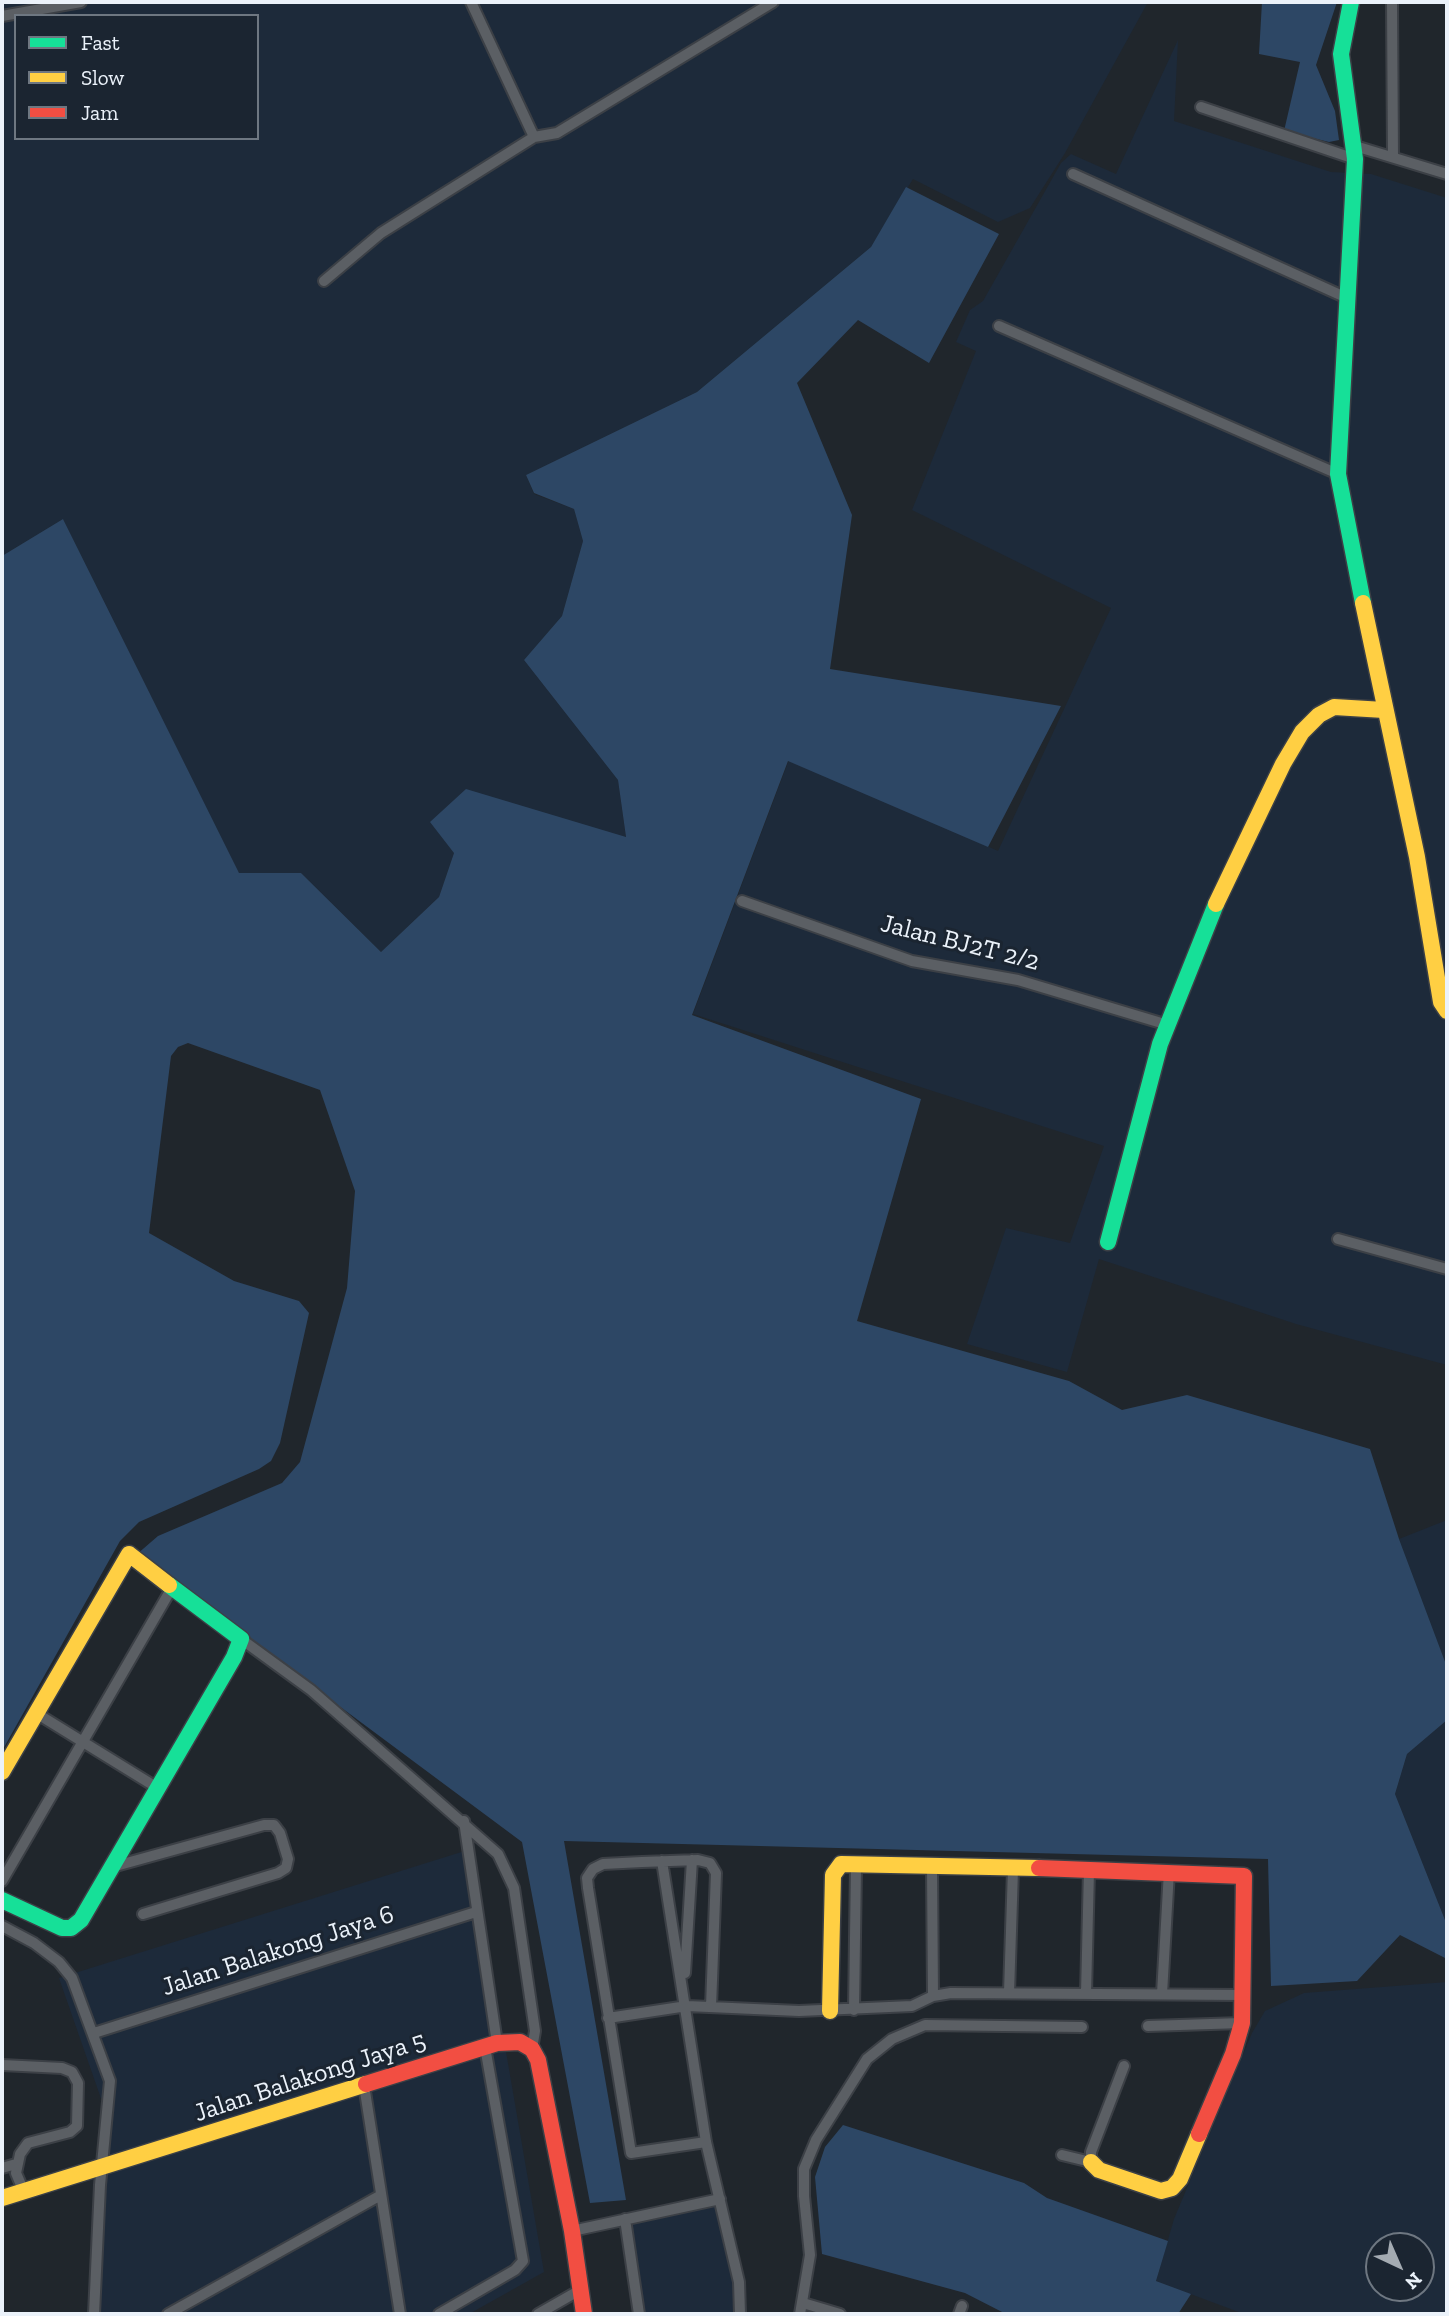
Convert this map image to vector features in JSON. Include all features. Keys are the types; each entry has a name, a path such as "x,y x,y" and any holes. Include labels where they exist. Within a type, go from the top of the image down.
{"street":[{"path":"2,16 81,2"},
{"path":"471,2 534,137"},
{"path":"324,281 381,233 534,137 556,133 773,2"},
{"path":"1351,2 1341,54 1355,152 1338,474 1384,710 1417,857 1441,1002 1447,1011"},
{"path":"1392,2 1393,157"},
{"path":"1201,107 1355,152 1393,157 1447,174"},
{"path":"1073,174 1347,298"},
{"path":"999,326 1338,474"},
{"path":"1108,1242 1149,1083 1168,1025 1220,893 1302,732 1319,715 1334,706 1384,710"},
{"name":"Jalan BJ2T 2/2","path":"743,901 912,961 1018,980 1168,1025"},
{"path":"1338,1239 1447,1269"},
{"path":"2,1772 129,1555 311,1690 464,1821 498,1854 514,1888 535,2031 532,2049 538,2060 572,2231 584,2314"},
{"path":"2,1881 173,1586"},
{"path":"2,1900 62,1928 71,1928 81,1920 242,1639"},
{"path":"36,1713 156,1787"},
{"path":"439,2314 515,2270 523,2261 491,2045 464,1821"},
{"path":"111,1867 264,1825 274,1825 280,1833 288,1859 286,1868 278,1873 143,1914"},
{"path":"684,1992 692,1860"},
{"path":"706,2142 631,2153 587,1878 593,1869 603,1864 692,1860 710,1863 716,1873 711,2007"},
{"path":"662,1861 687,2006 706,2142 739,2282 740,2314"},
{"path":"830,2011 833,1875 841,1864 1169,1871 1244,1876 1242,2023 1233,2054 1180,2179 1172,2188 1161,2191 1099,2170 1091,2162 1062,2155"},
{"path":"854,2010 856,1865"},
{"path":"932,1866 933,1996"},
{"path":"1009,1993 1013,1869"},
{"path":"1086,1994 1089,1870"},
{"path":"1163,1994 1169,1871"},
{"name":"Jalan Balakong Jaya 6","path":"94,2033 476,1912"},
{"path":"2,1926 34,1943 66,1970 85,2004 110,2081 94,2314"},
{"path":"608,2018 687,2006 854,2010 912,2006 933,1996 1009,1993 1243,1995"},
{"path":"1148,2026 1242,2023"},
{"path":"840,2314 802,2309 810,2255 804,2169 816,2140 867,2059 891,2039 925,2025 1082,2028"},
{"name":"Jalan Balakong Jaya 5","path":"2,2198 491,2045 520,2042 532,2049"},
{"path":"2,2065 62,2068 72,2072 78,2083 77,2126 69,2132 28,2143 16,2164 2,2168"},
{"path":"1091,2162 1091,2152 1124,2066"},
{"path":"364,2085 400,2314"},
{"path":"16,2164 24,2192"},
{"path":"168,2314 381,2195"},
{"path":"572,2231 720,2199"},
{"path":"625,2219 639,2314"},
{"path":"539,2314 580,2290"}],"shaded area":[{"path":"2,2 1148,2 1065,153 1030,208 998,222 913,179 871,247 697,392 526,475 534,494 574,509 583,541 562,616 524,660 618,780 626,838 454,853 439,897 381,952 301,873 239,874 63,519 2,556"},
{"path":"1262,2 1337,2 1316,65 1335,111 1339,140 1329,142 1284,131 1300,62 1259,54"},
{"path":"1178,40 1174,121 1331,172 1371,174 1447,198 1447,1365 1296,1324 1099,1259 1067,1372 967,1344 1006,1228 1070,1243 1104,1146 693,1014 790,757 998,851 1111,608 912,510 976,351 956,342 970,310 983,301 1061,163 1071,154 1116,174"},
{"path":"906,187 999,234 929,363 858,320 797,383 852,515 830,669 1061,706 988,847 788,761 692,1015 921,1099 857,1321 1069,1381 1122,1410 1187,1395 1370,1449 1399,1539 1447,1667 1447,1720 1407,1754 1395,1794 1447,1925 1447,1959 1400,1935 1357,1981 1271,1986 1268,1859 564,1841 626,2200 590,2203 522,1842 136,1555 158,1536 282,1483 300,1462 347,1288 355,1191 320,1090 188,1043 178,1047 171,1056 149,1233 234,1281 299,1301 309,1313 280,1443 271,1461 259,1469 139,1522 120,1541 2,1751 2,556 63,519 239,873 301,873 381,952 439,897 454,853 430,822 466,789 626,837 618,780 524,660 562,616 583,541 574,509 534,493 526,475 697,392 871,247"},
{"path":"1447,1520 1447,1667 1399,1539"},
{"path":"1447,1720 1447,1925 1395,1794 1407,1754"},
{"path":"471,1849 544,2272 469,2314 87,2314 96,2165 105,2110 59,1978"},
{"path":"1447,1982 1447,2314 1244,2314 1156,2281 1174,2219 1252,2033 1265,2011 1304,1993"},
{"path":"843,2125 1024,2183 1047,2198 1168,2241 1156,2281 1191,2294 1178,2314 1006,2314 965,2293 822,2254 815,2177 825,2147"},
{"path":"717,2203 735,2284 736,2314 643,2314 630,2223"}],"traffic: fast":[{"path":"1351,2 1341,54 1355,159 1338,474 1363,603"},
{"path":"1108,1242 1160,1044 1216,904"},
{"path":"2,1900 62,1928 71,1928 81,1920 234,1657 241,1639 169,1585"}],"traffic: slow":[{"path":"1363,603 1417,857 1441,1002 1447,1011"},
{"path":"1216,904 1283,764 1302,732 1319,715 1334,707 1384,710"},
{"path":"2,1772 129,1554 169,1585"},
{"path":"830,2011 833,1875 841,1864 1039,1868"},
{"path":"2,2198 366,2084"},
{"path":"1091,2162 1099,2170 1161,2191 1172,2188 1180,2179 1199,2134"}],"traffic: jam":[{"path":"1039,1868 1244,1876 1242,2023 1233,2054 1199,2134"},
{"path":"366,2084 497,2043 520,2042 532,2049 538,2060 572,2231 584,2314"}]}
